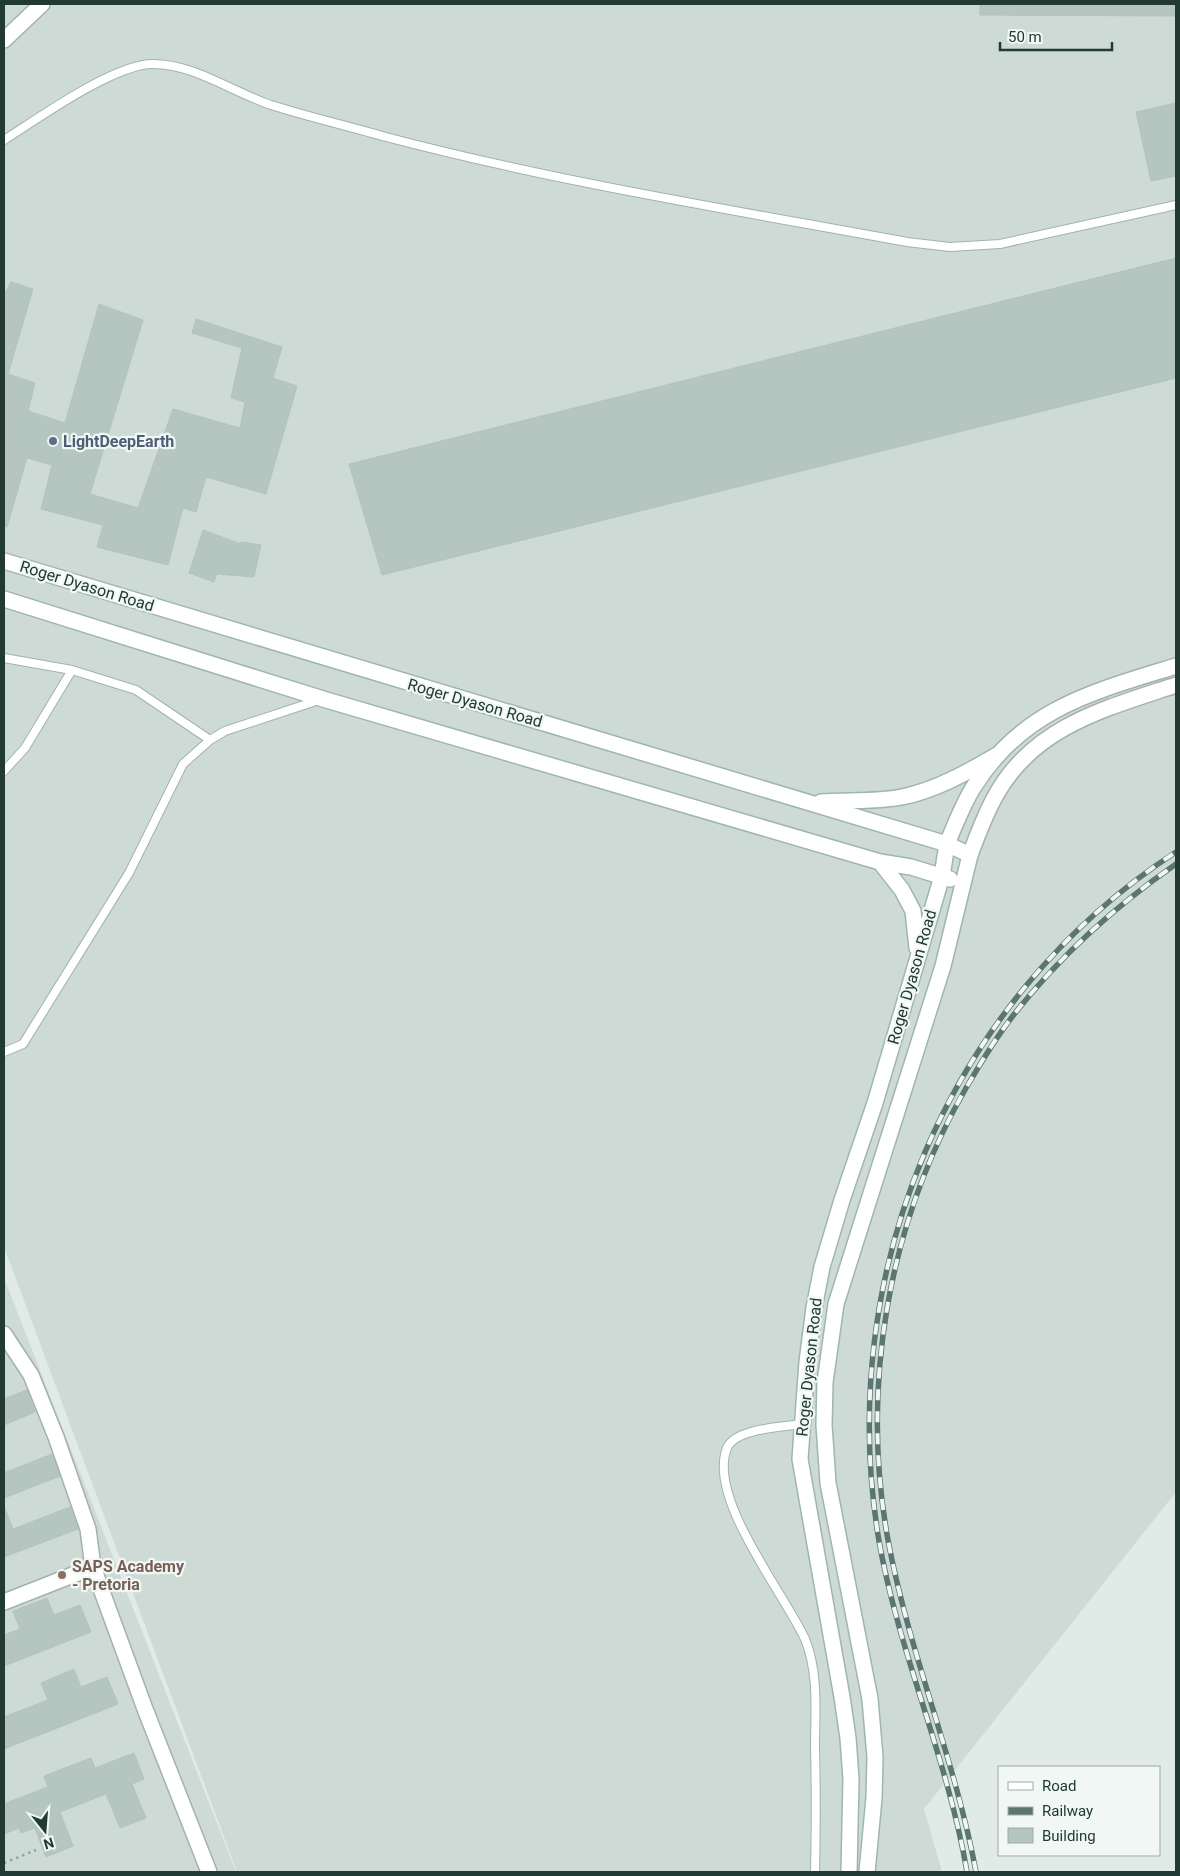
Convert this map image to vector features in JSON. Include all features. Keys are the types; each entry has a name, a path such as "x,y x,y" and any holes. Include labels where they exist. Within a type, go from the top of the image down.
{"main road":[{"path":"4,40 42,4"},
{"name":"Roger Dyason Road","path":"4,561 947,844 970,854 943,966 836,1304 826,1382 824,1425 828,1483 871,1707 875,1757 874,1798 867,1872"},
{"path":"4,599 323,699 880,862 911,867 963,883"},
{"path":"947,844 960,812 973,788 996,755 1023,730 1082,696 1176,666"},
{"path":"970,854 996,794 1018,766 1040,744 1056,732 1088,715 1176,685"},
{"path":"809,803 900,797 919,792 960,776 996,755"},
{"name":"Roger Dyason Road","path":"849,1872 851,1779 848,1738 800,1459 807,1362 814,1308 822,1267 842,1200 875,1103 942,876 947,844"},
{"path":"880,862 902,890 912,911 918,957"},
{"path":"4,1334 30,1375 56,1437 86,1521 93,1567 209,1872"},
{"path":"803,1424 824,1425"},
{"path":"4,1602 93,1567"}],"lane":[{"path":"4,140 88,88 128,69 149,64 182,68 270,105 386,137 515,168 907,242 950,247 1000,244 1176,205"},
{"path":"4,658 72,670 136,690 210,740"},
{"path":"4,771 25,748 72,670"},
{"path":"4,1052 23,1044 128,873 184,764 210,740 225,730 323,699"},
{"path":"803,1424 744,1433 727,1446 723,1462 727,1493 741,1528 788,1606 805,1641 815,1678 815,1872"}],"path":[{"path":"4,1862 36,1850"}],"shaded area":[{"path":"4,4 1176,4 1176,1492 924,1809 942,1872 237,1872 4,1247"},
{"name":"SAPS Academy - Pretoria","path":"4,1278 236,1872 4,1872"}],"building":[{"path":"980,4 1176,4 1176,16 980,15"},
{"path":"1176,103 1176,176 1151,181 1136,112"},
{"path":"1176,258 1176,378 382,575 349,464"},
{"path":"11,282 33,289 8,374 35,383 28,411 65,423 99,304 143,320 90,494 138,508 173,409 240,428 245,402 231,398 242,348 192,333 196,319 282,347 273,378 297,386 266,494 206,477 196,512 183,508 168,565 97,547 103,525 41,509 52,465 27,458 7,527 4,526 4,295"},
{"path":"203,530 241,544 241,542 261,545 254,577 217,574 214,582 189,573"},
{"path":"27,1390 35,1412 4,1425 4,1399"},
{"path":"52,1454 60,1476 4,1498 4,1473"},
{"path":"4,1506 13,1529 70,1507 78,1529 4,1557"},
{"path":"47,1598 54,1615 80,1605 91,1632 4,1666 4,1635 20,1629 13,1611"},
{"path":"74,1669 81,1687 107,1677 118,1704 4,1749 4,1717 48,1700 41,1683"},
{"path":"134,1753 144,1779 132,1784 146,1818 120,1828 106,1794 60,1812 73,1846 46,1857 35,1828 21,1833 19,1828 4,1834 4,1804 48,1787 44,1776 91,1758 95,1768"}],"railway":[{"path":"967,1872 959,1830 899,1624 879,1541 869,1441 874,1342 893,1245 925,1152 970,1065 1027,985 1096,913 1176,852"},
{"path":"976,1872 956,1788 908,1624 888,1540 880,1482 877,1424 880,1365 887,1307 900,1250 917,1194 939,1140 966,1088 994,1043 1012,1017 1048,974 1088,934 1153,880 1176,864"}],"place":[{"name":"LightDeepEarth","path":"53,441"},
{"name":"SAPS Academy - Pretoria","path":"62,1575"}]}
